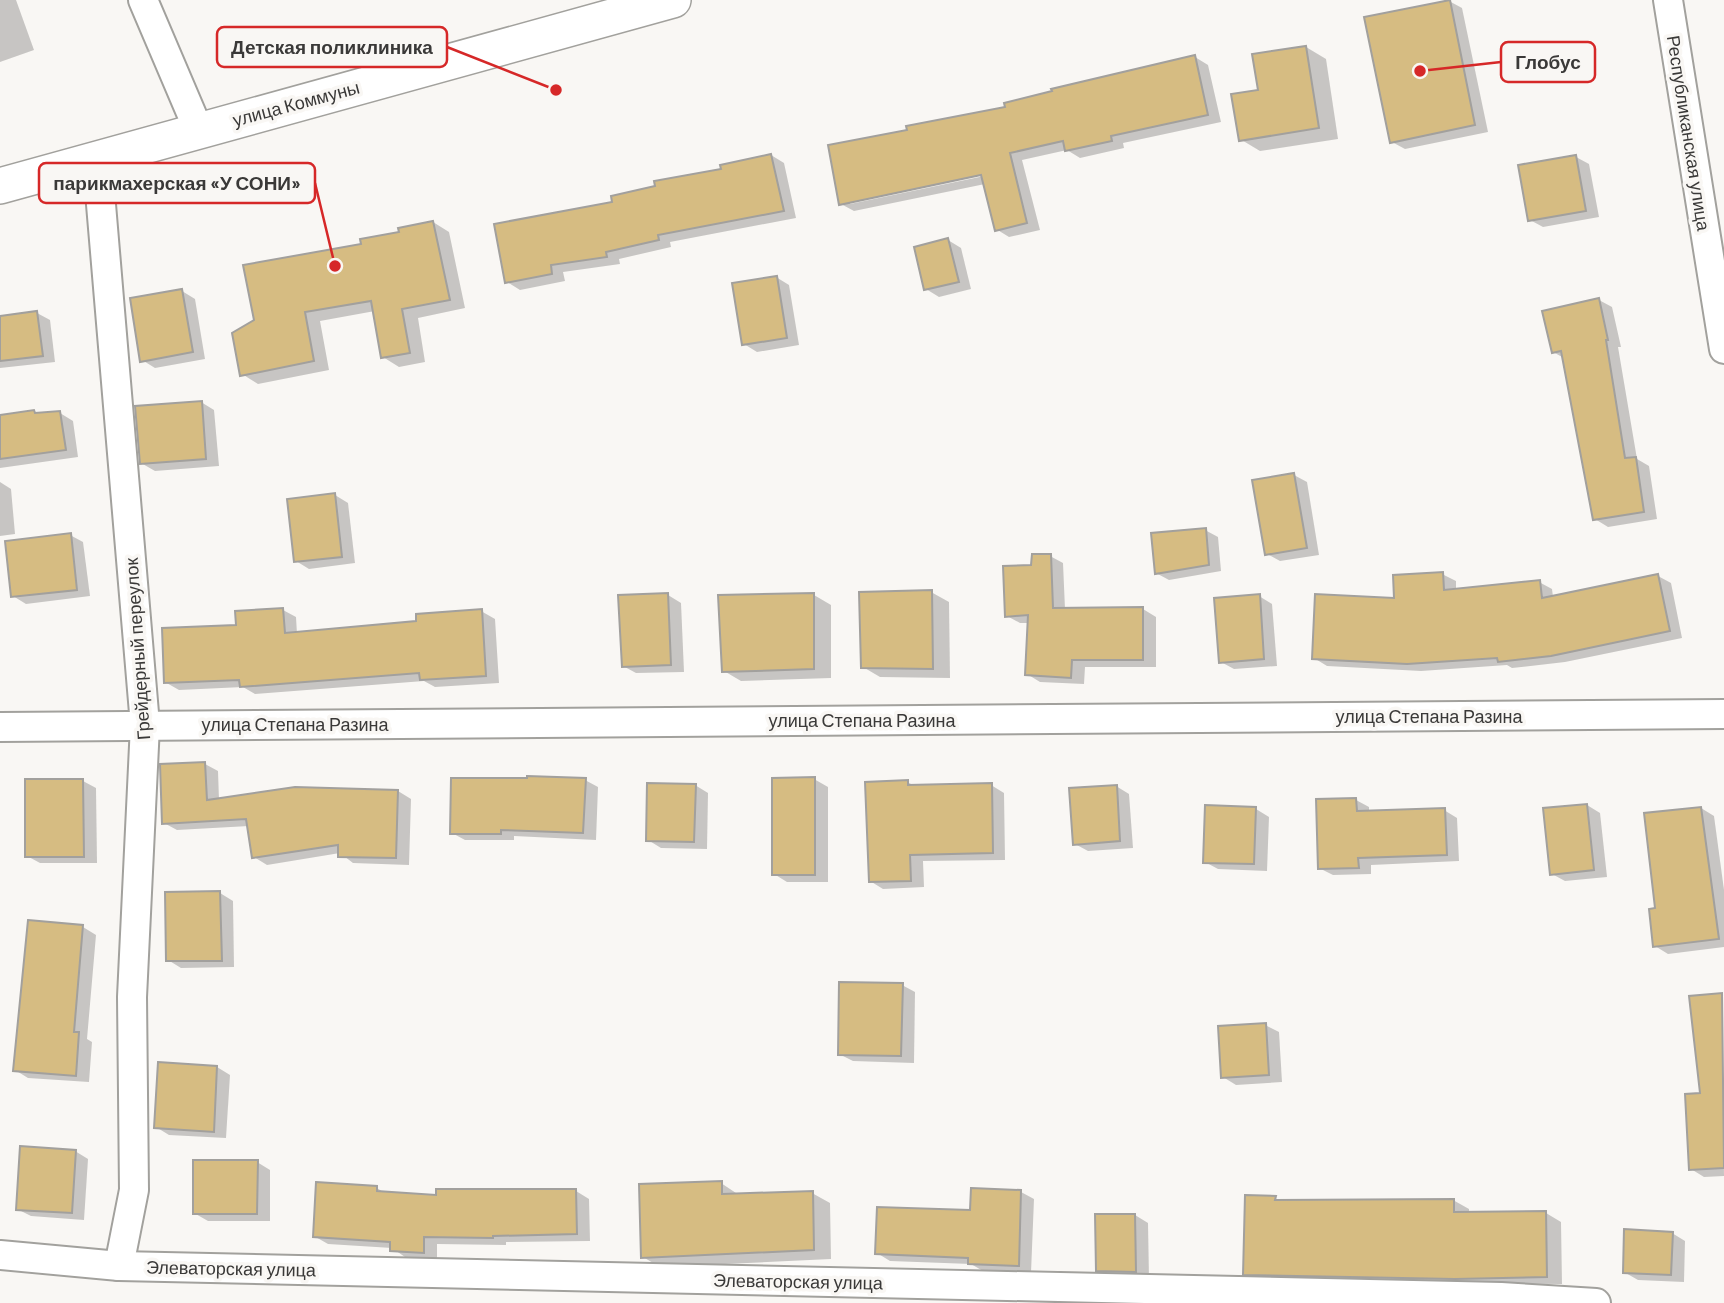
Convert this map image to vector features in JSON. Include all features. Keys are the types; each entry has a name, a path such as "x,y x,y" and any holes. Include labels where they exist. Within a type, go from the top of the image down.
{"street":[{"path":"143,0 198,129"},
{"name":"улица Коммуны","path":"0,186 198,129 674,0"},
{"name":"Республиканская улица","path":"1668,0 1724,349"},
{"name":"Грейдерный переулок","path":"97,158 145,725 132,997 134,1190 119,1266"},
{"name":"улица Степана Разина","path":"0,727 1724,714"},
{"name":"Элеваторская улица","path":"0,1255 119,1266 1487,1297 1596,1303"}],"building":[{"path":"1450,0 1475,125 1390,143 1364,17"},
{"path":"1306,46 1319,128 1239,141 1231,94 1258,90 1252,54"},
{"path":"1195,55 1208,115 1111,136 1112,141 1065,151 1063,141 1010,153 1027,223 995,231 981,175 839,205 828,145 907,130 906,126 1005,107 1004,103 1052,91 1051,89"},
{"path":"771,154 784,211 658,235 659,240 606,252 607,257 551,265 552,274 505,283 494,224 612,202 611,196 655,186 654,181 721,169 720,165"},
{"path":"1576,155 1586,211 1528,221 1518,165"},
{"path":"433,221 450,300 402,309 410,353 381,358 371,301 305,312 314,361 240,376 232,333 254,320 243,265 361,244 360,239 399,232 398,228"},
{"path":"948,238 959,282 924,290 914,247"},
{"path":"777,276 787,338 742,345 732,283"},
{"path":"182,289 193,352 140,362 130,298"},
{"path":"1599,298 1608,340 1625,458 1636,457 1644,512 1593,520 1561,351 1552,353 1542,311"},
{"path":"37,311 43,356 0,361 0,316"},
{"path":"202,401 206,459 140,464 135,406"},
{"path":"34,410 35,413 60,411 66,450 0,459 0,415"},
{"path":"1294,473 1307,548 1265,555 1252,480"},
{"path":"335,493 342,557 294,562 287,499"},
{"path":"1206,528 1209,565 1155,574 1151,533"},
{"path":"71,533 77,590 11,597 5,541"},
{"path":"1032,554 1051,554 1053,608 1143,607 1143,660 1072,660 1071,678 1025,675 1028,615 1005,617 1003,566 1031,565"},
{"path":"1443,572 1444,590 1540,580 1542,598 1658,574 1670,631 1551,656 1498,662 1497,658 1407,664 1312,659 1315,594 1394,598 1393,575"},
{"path":"932,590 933,669 861,668 859,592"},
{"path":"668,593 671,665 622,667 618,595"},
{"path":"814,593 814,669 722,672 718,595"},
{"path":"1260,594 1264,659 1219,663 1214,598"},
{"path":"283,608 285,633 416,621 416,614 482,609 486,676 420,680 419,673 240,687 239,680 164,683 162,628 236,625 235,611"},
{"path":"205,762 207,800 295,787 398,790 396,858 338,857 338,845 252,858 246,819 162,824 160,764"},
{"path":"815,777 815,875 772,875 772,778"},
{"path":"451,778 586,778 583,833 501,830 501,834 450,834"},
{"path":"25,779 83,779 84,857 25,857"},
{"path":"908,780 908,785 992,783 993,853 910,855 911,881 869,882 865,782"},
{"path":"647,783 696,784 694,842 646,841"},
{"path":"1117,785 1120,841 1073,845 1069,788"},
{"path":"1356,798 1357,811 1445,808 1447,855 1358,858 1359,868 1318,869 1316,799"},
{"path":"1587,804 1594,870 1550,875 1543,808"},
{"path":"1205,805 1256,807 1254,864 1203,863"},
{"path":"1701,807 1719,939 1653,947 1649,909 1655,908 1644,813"},
{"path":"220,891 222,961 166,961 165,892"},
{"path":"28,920 83,925 74,1032 79,1032 76,1076 13,1071"},
{"path":"839,982 903,983 901,1056 838,1055"},
{"path":"1722,993 1724,1168 1689,1170 1685,1094 1700,1093 1689,996"},
{"path":"1266,1023 1269,1075 1221,1078 1218,1026"},
{"path":"158,1062 217,1066 214,1132 154,1128"},
{"path":"20,1146 76,1150 72,1213 16,1210"},
{"path":"193,1160 258,1160 257,1214 193,1214"},
{"path":"722,1181 722,1194 813,1191 814,1250 641,1258 639,1184"},
{"path":"316,1182 377,1186 377,1191 436,1195 436,1189 576,1189 577,1234 493,1238 424,1237 424,1253 390,1251 390,1242 313,1237"},
{"path":"971,1188 1021,1190 1019,1266 968,1264 968,1258 875,1254 877,1207 970,1210"},
{"path":"1245,1195 1276,1196 1275,1200 1454,1199 1454,1212 1546,1211 1547,1277 1455,1279 1243,1275"},
{"path":"1095,1214 1135,1214 1136,1272 1096,1271"},
{"path":"1624,1229 1673,1232 1671,1275 1623,1273"}],"place":[{"name":"Глобус","path":"1420,71"},
{"name":"Детская поликлиника","path":"556,90"},
{"name":"парикмахерская «У СОНИ»","path":"335,266"}]}
